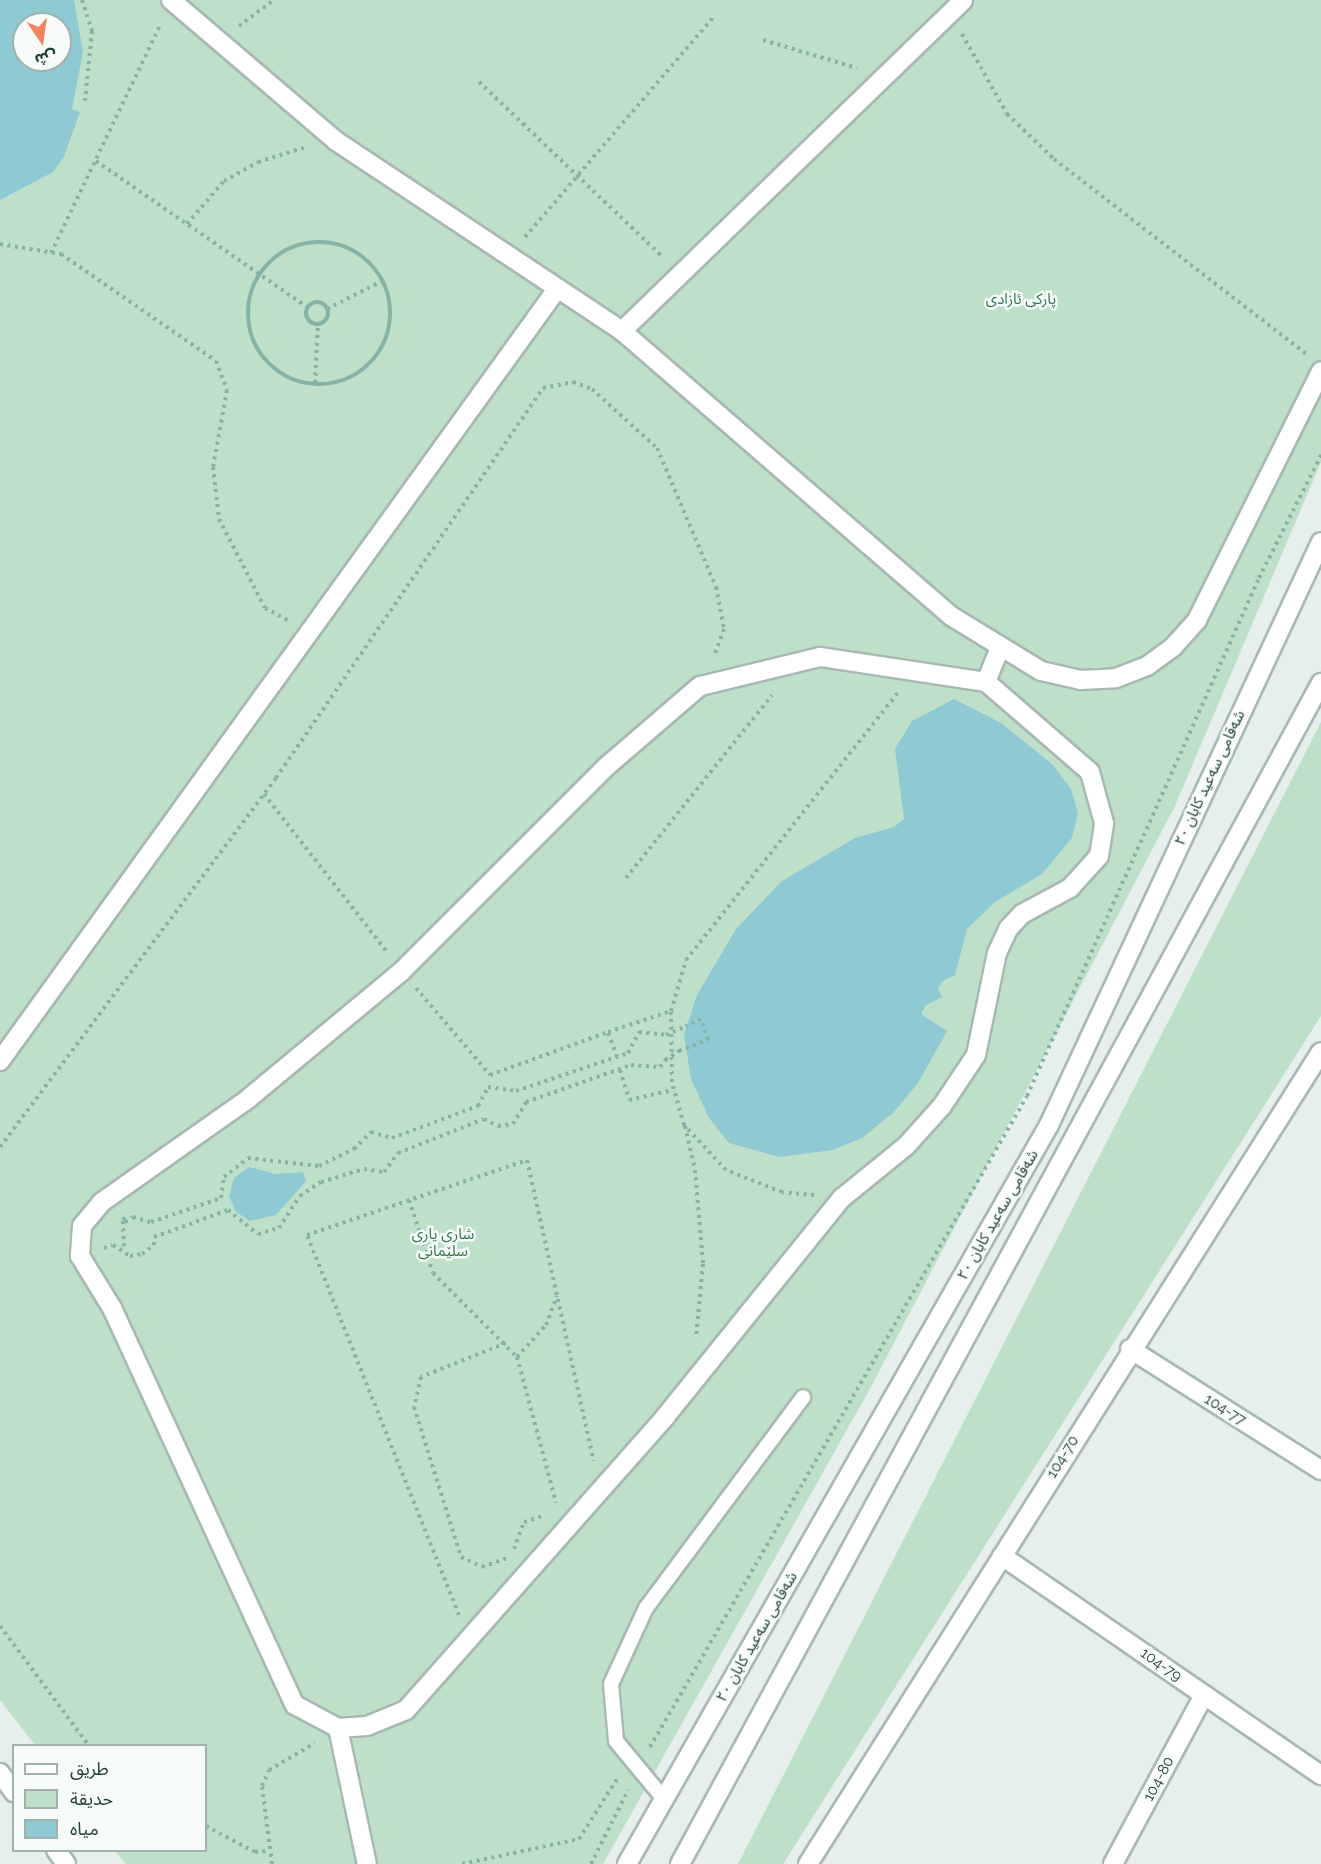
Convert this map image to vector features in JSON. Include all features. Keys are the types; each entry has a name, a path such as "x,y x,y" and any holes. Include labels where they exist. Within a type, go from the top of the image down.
{"street":[{"path":"172,1 336,141 508,259 622,331 951,616 999,649 1041,672 1081,680 1116,678 1148,666 1173,647 1197,620 1316,365"},
{"path":"622,331 881,75 956,6"},
{"path":"0,1061 312,632 556,289"},
{"name":"شەقامی سەعید کابان ٢٠","path":"627,1864 1049,1125 1321,542"},
{"path":"986,682 999,649"},
{"path":"820,657 914,674 986,682 1090,772 1104,823 1099,856 1070,888 1022,914 1008,929 998,953 976,1055 942,1106 906,1146 842,1198 600,1491 406,1710 367,1726 338,1728 295,1705 278,1676 235,1568 112,1308 80,1256 82,1226 114,1194 248,1099 402,971 608,766 700,686 820,657"},
{"name":"شەقامی سەعید کابان ٢٠","path":"680,1864 1321,683"},
{"name":"104-70","path":"808,1864 1130,1349 1321,1052"},
{"name":"104-77","path":"1130,1349 1321,1470"},
{"name":"104-79","path":"1002,1556 1321,1775"},
{"name":"104-80","path":"1113,1864 1204,1695"},
{"path":"338,1728 367,1864"},
{"path":"0,1773 12,1789"},
{"path":"57,1852 66,1864"}],"lane":[{"path":"664,1799 616,1741 611,1684 646,1608 803,1397"}],"path":[{"path":"82,0 92,31 85,101"},
{"path":"218,42 274,0"},
{"path":"51,253 172,1"},
{"path":"956,6 1007,114 1027,134 1316,365"},
{"path":"508,259 576,174 714,18"},
{"path":"764,40 881,75"},
{"path":"479,82 681,274"},
{"path":"186,224 216,188 247,166 336,141"},
{"path":"96,160 308,308"},
{"path":"323,242 354,252 382,281 389,317 380,349 357,373 315,383 273,368 254,342 248,309 259,274 290,248 323,242"},
{"path":"0,244 51,253 216,361 227,390 213,467 219,519 266,608 312,632"},
{"path":"327,309 382,281"},
{"path":"318,324 307,318 308,308 315,303 327,309"},
{"path":"318,324 327,318 327,309"},
{"path":"315,383 318,324"},
{"path":"0,1147 264,794 543,388 573,382 592,389 657,448 716,587 724,629 700,686"},
{"path":"462,1864 579,1839 635,1763 1027,1096 1259,578 1321,455"},
{"path":"626,878 798,661"},
{"path":"694,1342 703,1264 695,1170 674,1090 671,1011 686,960 714,920 914,674"},
{"path":"264,794 402,971 490,1075 671,1011"},
{"path":"80,1256 113,1245 124,1249 130,1256 142,1254 154,1245 154,1237 228,1210 258,1234 279,1228 300,1196 321,1182 364,1169 384,1172 398,1153 484,1119 498,1126 513,1124 526,1102 620,1070 660,1067 665,1060 708,1040 701,1019 666,1035 639,1032 628,1053 516,1091 488,1087 478,1106 392,1138 371,1132 354,1149 320,1166 248,1158 224,1177 221,1198 151,1222 123,1219"},
{"path":"608,1032 617,1057"},
{"path":"620,1070 628,1100 674,1090"},
{"path":"684,1125 726,1170 782,1192 842,1198"},
{"path":"469,1640 307,1235 527,1160 600,1491"},
{"path":"114,1194 123,1219 124,1249"},
{"path":"409,1200 433,1273 506,1343 517,1357 563,1533"},
{"path":"517,1357 546,1325 557,1296"},
{"path":"506,1343 422,1377 414,1407 461,1557 482,1568 513,1556 524,1522 558,1511"},
{"path":"0,1626 88,1744"},
{"path":"272,1864 267,1851 262,1786 269,1770 338,1728"},
{"path":"591,1864 635,1763"},
{"path":"207,1827 255,1852 267,1851"}],"green space":[{"path":"0,0 1321,0 1321,462 1175,806 871,1387 603,1864 126,1864 116,1852 207,1852 207,1744 34,1744 0,1700"},
{"path":"1321,722 1321,1016 783,1864 738,1864"}],"water":[{"path":"0,0 74,0 83,52 72,109 80,112 64,157 53,172 0,200"},
{"path":"954,699 1001,723 1053,765 1071,789 1078,813 1072,838 1042,874 995,902 967,929 955,975 943,981 938,989 942,997 926,1005 921,1014 947,1031 918,1083 893,1113 862,1138 833,1150 779,1157 729,1143 709,1118 691,1079 684,1035 697,995 736,929 782,881 855,838 894,827 904,819 895,749 912,721"},
{"path":"249,1167 276,1174 303,1172 306,1181 276,1215 250,1221 236,1212 229,1196 234,1178"}],"park label":[{"name":"پارکی ئازادی","path":"1021,300"},
{"name":"شاری یاری سلێمانی","path":"443,1242"}]}
